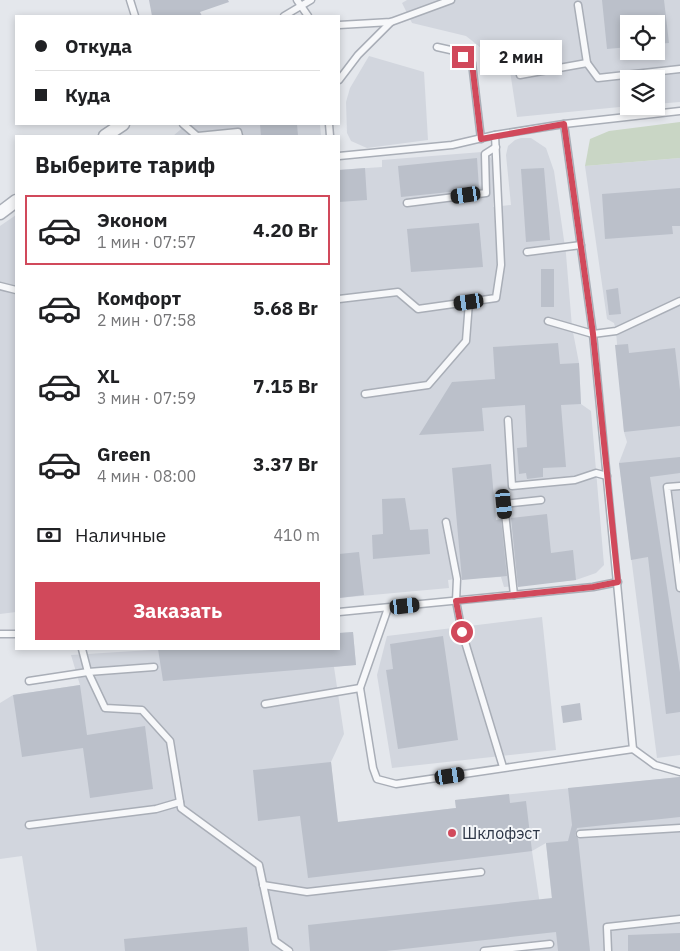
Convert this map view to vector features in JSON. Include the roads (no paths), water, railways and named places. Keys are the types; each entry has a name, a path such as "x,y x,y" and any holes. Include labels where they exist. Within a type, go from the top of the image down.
{"street":[{"path":"106,135 122,125"},
{"path":"0,213 15,202"}],"lane":[{"path":"130,0 134,15"},
{"path":"285,15 298,3 311,0"},
{"path":"340,26 391,22 451,0"},
{"path":"298,3 307,15"},
{"path":"578,5 587,63 598,78 680,69"},
{"path":"340,79 358,55 391,22"},
{"path":"437,47 455,50 472,63 481,139"},
{"path":"520,75 587,63"},
{"path":"340,156 452,145 495,135 564,124 680,112"},
{"path":"564,124 593,334 633,749"},
{"path":"184,125 197,135"},
{"path":"208,135 238,132 239,135"},
{"path":"340,299 398,292 418,310 496,298 501,265 495,135"},
{"path":"407,203 486,193 485,154 496,147"},
{"path":"527,252 581,245"},
{"path":"0,286 15,290"},
{"path":"548,321 593,334 616,331 680,301"},
{"path":"365,394 428,385 466,341 469,302"},
{"path":"508,420 512,486 575,480 596,473 607,476"},
{"path":"680,486 667,487 680,588"},
{"path":"514,595 504,504 541,500"},
{"path":"446,522 457,579 456,601 462,632 503,767"},
{"path":"340,612 593,587 618,582"},
{"path":"388,608 360,688 373,768 377,778 396,784 633,749 655,765 680,772"},
{"path":"0,634 15,634"},
{"path":"82,650 88,672 105,708 142,710 170,740 181,808 259,865 276,951"},
{"path":"29,681 88,672 154,667"},
{"path":"265,704 360,688"},
{"path":"29,825 156,809 180,802"},
{"path":"580,834 680,828"},
{"path":"263,885 307,892 481,872"},
{"path":"608,951 607,927 680,919"},
{"path":"275,941 289,951"},
{"path":"484,951 550,944"}],"place":[{"name":"Шклофэст","path":"452,833"}]}
